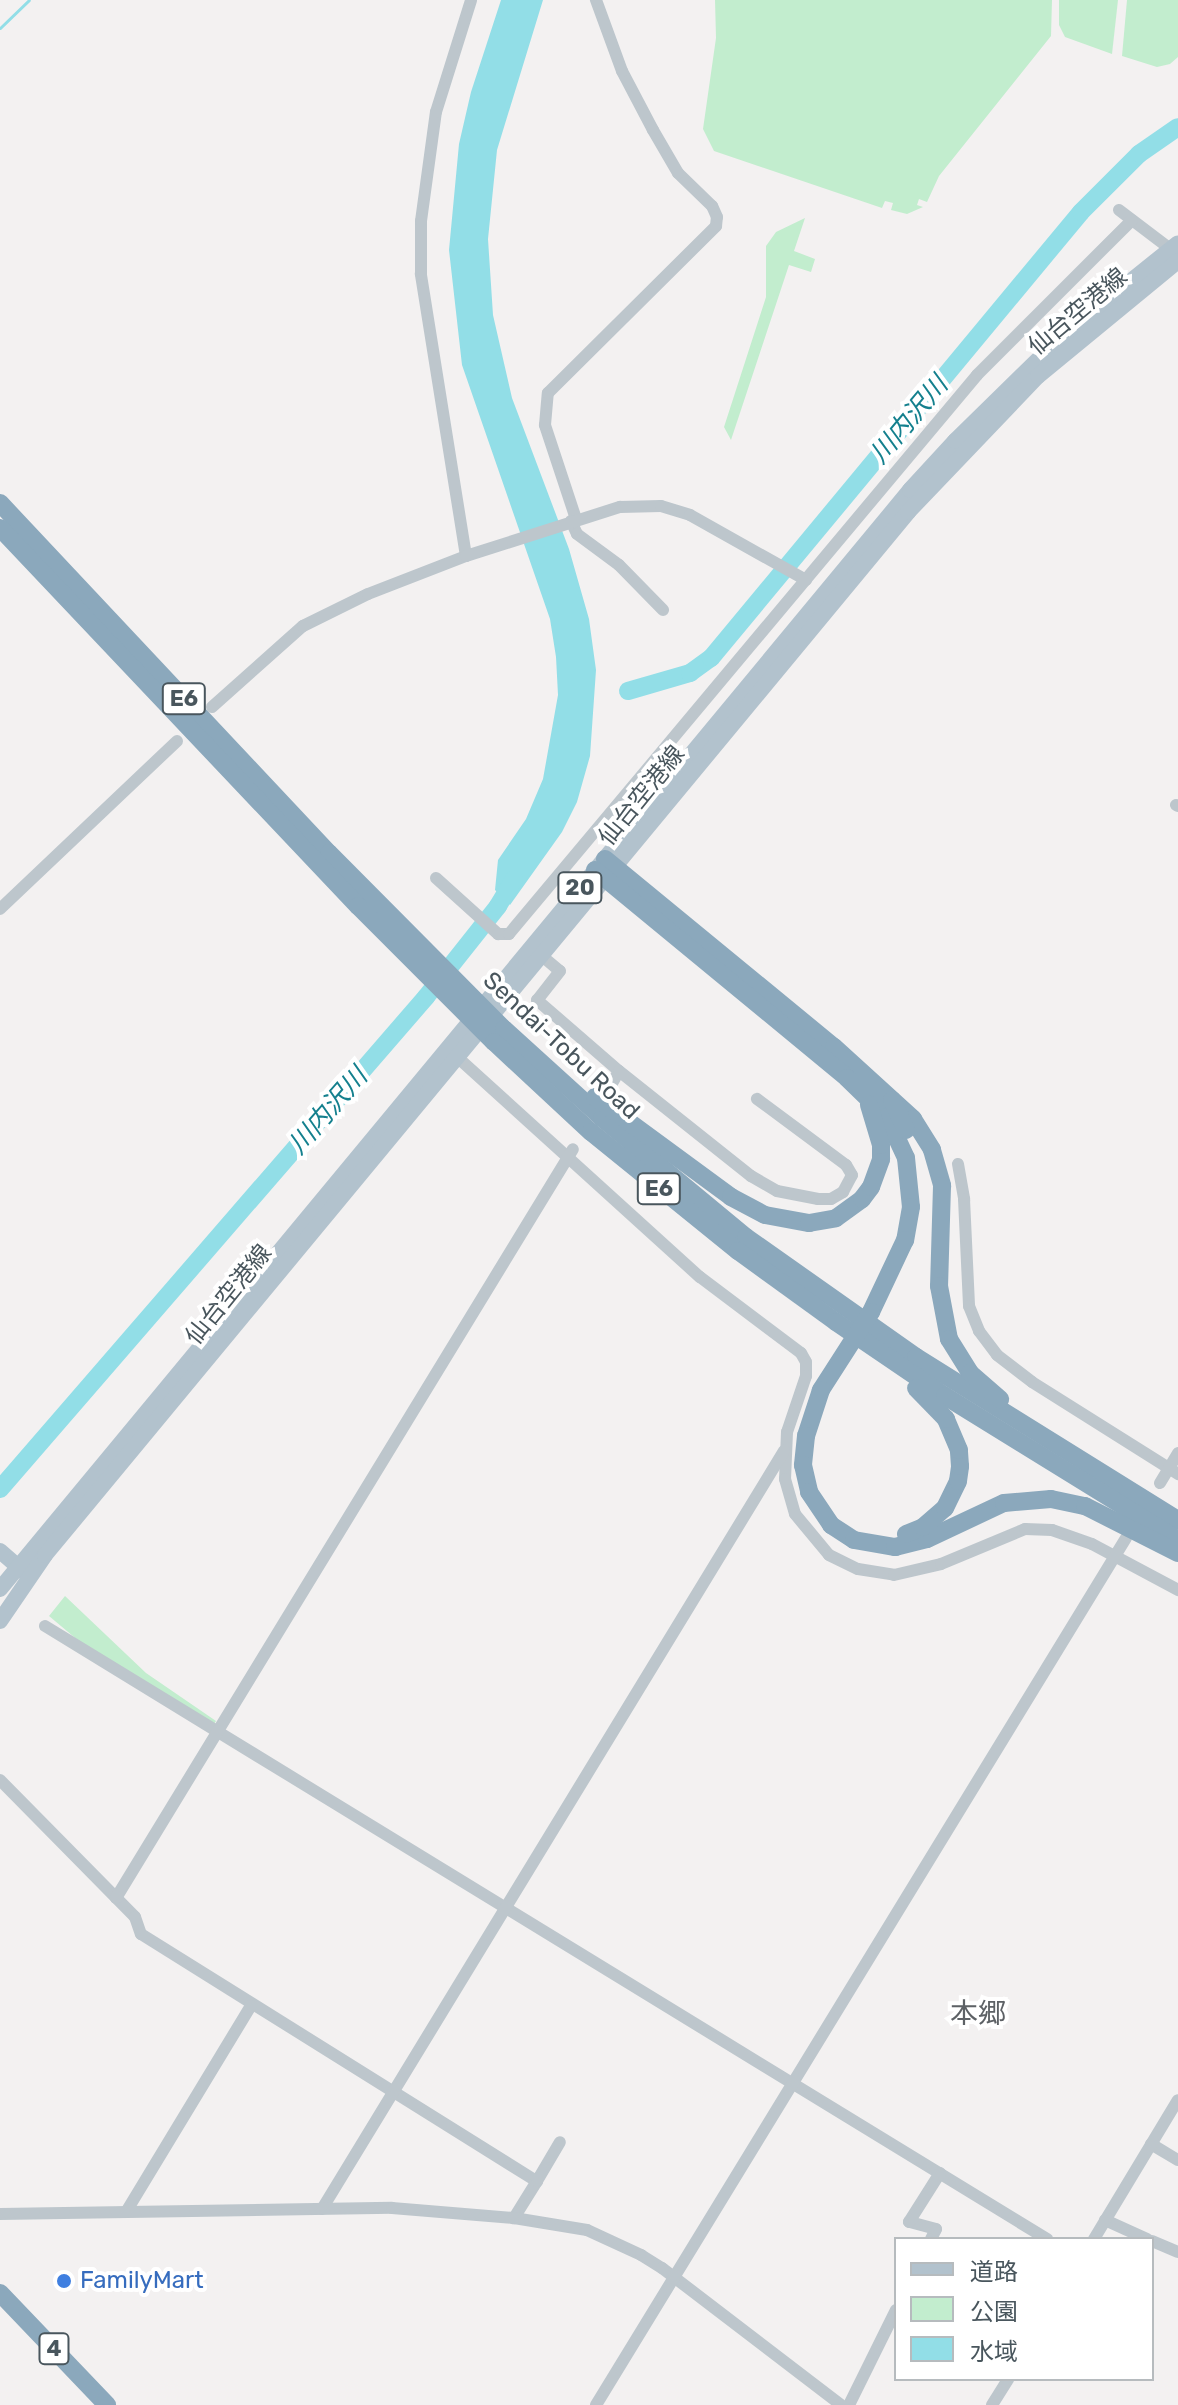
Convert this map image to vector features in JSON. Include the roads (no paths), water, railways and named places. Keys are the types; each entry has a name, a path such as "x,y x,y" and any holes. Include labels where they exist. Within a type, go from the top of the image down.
{"highway":[{"name":"Sendai-Tobu Road","path":"0,503 363,900 450,976 591,1132 738,1251 837,1320 1178,1540"},
{"name":"Sendai-Tobu Road","path":"0,528 363,900 502,1032 837,1320"},
{"path":"605,869 864,1095 887,1117 900,1141 910,1177 911,1207 905,1240 871,1312 832,1370 809,1421 803,1465 809,1492 822,1514 854,1540 895,1547 927,1539 996,1506 1018,1500 1051,1499 1085,1506 1178,1553"},
{"path":"605,869 834,1047 919,1126 939,1168 944,1204 940,1305 949,1339 963,1363 1002,1400 1178,1520"},
{"path":"502,1032 731,1197 779,1219 809,1223 836,1218 862,1199 871,1187 881,1159 881,1145 864,1095"},
{"path":"837,1320 885,1353 936,1406 946,1419 959,1450 958,1481 945,1508 923,1527 896,1535 869,1533 845,1523 827,1504 820,1490 815,1462 824,1410 900,1280 918,1231 920,1179 913,1149 892,1100"},
{"name":"Sendai-Tobu Road","path":"885,1353 1178,1520"},
{"name":"4","path":"0,2293 107,2405"},
{"name":"4","path":"0,2310 90,2405"}],"main road":[{"name":"仙台空港線","path":"23,1572 605,869 866,542 955,441 1060,338 1176,252"},
{"name":"仙台空港線","path":"0,1621 7,1585 23,1572 542,956 605,869"},
{"path":"0,1551 23,1572"}],"street":[{"path":"466,556 423,288 421,221 433,126 471,0"},
{"path":"596,0 622,71 653,130 678,173 712,206 717,217 716,226 548,393 545,425 577,534 619,565 663,610"},
{"path":"1119,210 1176,252"},
{"path":"436,878 474,909 498,934 509,934 803,578 977,375 1132,220"},
{"path":"212,707 303,626 368,594 466,556 620,507 661,506 690,515 803,578"},
{"path":"0,909 177,741"},
{"path":"542,956 560,971 537,1000 619,1071 751,1176 777,1191 818,1199 831,1199 843,1192 852,1175 846,1165 757,1099"},
{"path":"322,2209 784,1451 806,1376 806,1362 801,1353 700,1277 570,1154 456,1056"},
{"path":"611,1085 619,1071"},
{"path":"116,1898 570,1154"},
{"path":"958,1164 964,1199 969,1306 979,1331 997,1355 1032,1382 1174,1471"},
{"path":"784,1451 789,1499 805,1530 829,1555 858,1569 894,1575 912,1573 1025,1529 1071,1536 1178,1590"},
{"path":"1160,1483 1174,1471 1178,1453"},
{"path":"596,2405 1126,1538"},
{"path":"45,1626 1044,2237"},
{"path":"0,1780 135,1917 141,1934 251,2006 537,2181"},
{"path":"126,2212 251,2006"},
{"path":"1095,2237 1178,2100"},
{"path":"514,2218 560,2142"},
{"path":"1151,2144 1178,2160"},
{"path":"932,2237 936,2229 910,2220 940,2173"},
{"path":"0,2214 392,2208 514,2218 587,2230 641,2255 675,2278 841,2405"},
{"path":"1105,2220 1142,2237"},
{"path":"1154,2242 1178,2252"},
{"path":"849,2405 894,2314"},
{"path":"992,2405 1007,2381"}],"water":[{"path":"501,0 543,0 497,150 488,239 493,315 512,398 569,549 589,619 596,670 590,756 577,802 562,832 510,905 495,890 498,860 526,819 543,779 558,695 556,657 550,619 462,365 449,250 459,144 471,92"}],"waterway":[{"path":"0,28 29,0"},
{"name":"川内沢川","path":"628,691 690,673 711,658 1081,212 1139,154 1178,127"},
{"name":"川内沢川","path":"0,1489 426,997 498,906 514,879"}],"place":[{"name":"FamilyMart","path":"64,2281"}],"district":[{"name":"本郷","path":"978,2014"}]}
